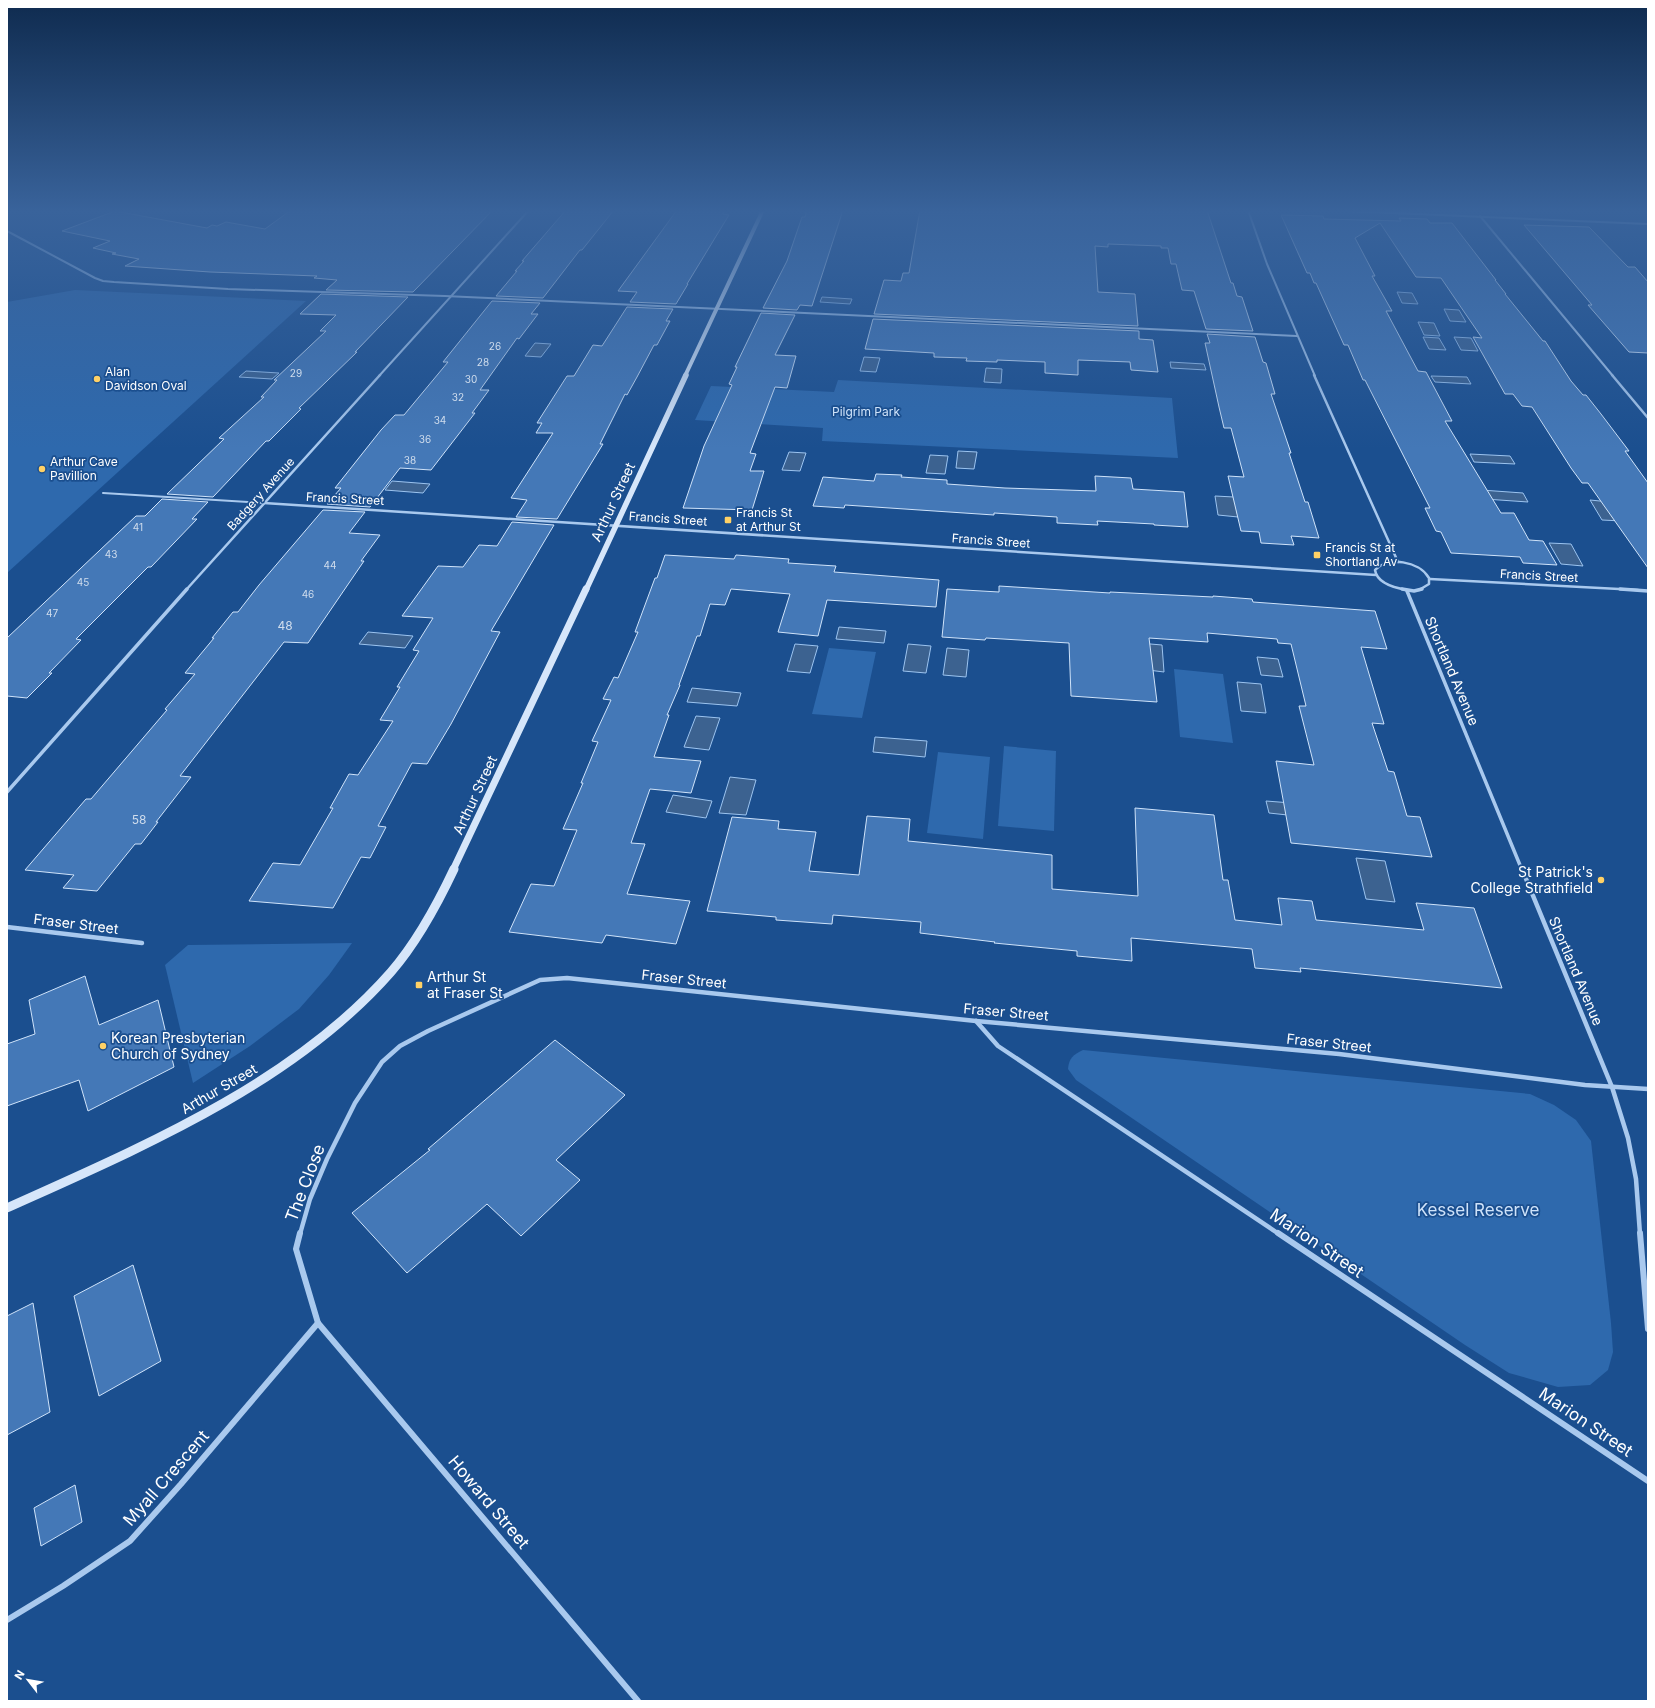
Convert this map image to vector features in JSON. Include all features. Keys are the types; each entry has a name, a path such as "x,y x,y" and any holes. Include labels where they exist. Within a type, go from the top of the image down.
{"main road":[{"name":"Arthur Street","path":"7,1208 200,1117 251,1087 300,1055 342,1020 378,986 417,936 452,875 617,525 725,290"}],"street":[{"path":"251,290 453,296 1297,336"},
{"name":"Badgery Avenue","path":"7,792 264,503 459,290"},
{"path":"1278,290 1398,562"},
{"path":"1541,290 1648,418"},
{"name":"Francis Street","path":"264,503 1376,575"},
{"path":"1390,562 1398,562 1422,570 1430,579 1430,583 1428,587 1416,591 1398,590 1384,584 1376,575 1375,571 1378,567 1390,562"},
{"name":"Francis Street","path":"1430,579 1648,591"},
{"name":"Shortland Avenue","path":"1407,591 1612,1087 1628,1138 1636,1179 1648,1330"},
{"name":"Fraser Street","path":"7,927 142,943"},
{"name":"Fraser Street","path":"382,1062 400,1046 428,1031 540,980 567,978 976,1021 1339,1054 1585,1085 1648,1089"},
{"name":"Marion Street","path":"976,1021 998,1046 1648,1480"},
{"name":"The Close","path":"318,1323 296,1249 310,1199 327,1159 355,1102 382,1062"},
{"name":"Myall Crescent","path":"7,1620 63,1586 130,1541 181,1484 318,1323"},
{"name":"Howard Street","path":"318,1323 638,1701"}],"lane":[{"name":"Francis Street","path":"103,493 264,503"}],"green space":[{"path":"75,290 306,301 7,573 7,302"},
{"name":"Pilgrim Park","path":"838,380 1172,398 1178,458 822,441 823,428 695,420 711,386 834,392"},
{"path":"829,648 876,652 862,718 812,714"},
{"path":"1174,669 1223,674 1233,743 1180,737"},
{"path":"1004,746 1056,751 1054,831 998,826"},
{"path":"938,752 990,757 983,839 927,833"},
{"path":"352,943 329,975 299,1009 250,1046 193,1083 165,965 188,945"},
{"name":"Kessel Reserve","path":"1083,1050 1530,1094 1554,1105 1576,1120 1591,1141 1611,1323 1613,1352 1608,1370 1590,1385 1558,1387 1509,1373 1465,1345 1076,1080 1068,1069 1069,1062 1072,1057"}],"shaded area":[{"path":"1397,292 1412,293 1418,304 1402,303"},
{"path":"822,297 852,299 850,304 820,302"},
{"path":"1444,309 1459,310 1466,322 1450,321"},
{"path":"1418,322 1434,323 1440,336 1424,335"},
{"path":"1423,337 1439,338 1446,350 1429,349"},
{"path":"1454,337 1471,338 1478,351 1461,350"},
{"path":"535,343 551,344 541,357 525,356"},
{"path":"864,357 880,358 876,372 860,371"},
{"path":"1170,362 1204,364 1206,370 1171,368"},
{"path":"986,368 1002,369 1001,383 984,382"},
{"path":"246,371 279,373 272,379 239,377"},
{"path":"1431,376 1467,377 1471,384 1435,382"},
{"path":"958,451 977,452 974,469 956,468"},
{"path":"789,452 806,453 800,471 782,470"},
{"path":"1470,454 1510,456 1515,464 1474,462"},
{"path":"930,455 948,456 945,474 926,473"},
{"path":"392,481 430,484 423,493 385,490"},
{"path":"1481,490 1523,493 1528,502 1485,499"},
{"path":"1215,496 1234,497 1238,517 1218,515"},
{"path":"1590,500 1610,502 1622,521 1602,520"},
{"path":"1549,543 1571,544 1583,566 1561,564"},
{"path":"839,627 886,631 884,643 836,639"},
{"path":"368,632 413,636 405,648 359,644"},
{"path":"1139,643 1162,645 1164,672 1140,669"},
{"path":"795,644 818,646 810,673 787,671"},
{"path":"908,644 931,646 926,673 903,671"},
{"path":"947,648 969,650 966,677 943,675"},
{"path":"1257,657 1278,659 1283,677 1261,675"},
{"path":"1237,682 1261,684 1266,713 1241,711"},
{"path":"692,688 741,693 737,706 687,702"},
{"path":"696,716 720,718 709,750 684,747"},
{"path":"875,737 927,741 925,757 873,752"},
{"path":"730,777 756,780 746,815 719,813"},
{"path":"673,795 712,801 706,818 666,812"},
{"path":"1266,801 1304,804 1306,817 1269,813"},
{"path":"1356,858 1385,861 1395,902 1366,899"}],"building":[{"path":"326,290 415,290 413,292"},
{"path":"501,290 549,290 543,298 496,296"},
{"path":"619,290 685,290 676,304 630,302 637,292 618,291"},
{"path":"772,290 817,290 812,306 800,305 797,310 763,308"},
{"path":"881,290 1098,290 1098,292 1135,294 1138,326 874,314"},
{"path":"1182,290 1235,290 1237,296 1242,297 1253,331 1206,329 1194,291"},
{"path":"1319,290 1380,290 1392,311 1386,311 1418,371 1426,372 1452,421 1445,421 1501,513 1514,513 1529,540 1543,541 1557,565 1523,563 1520,557 1451,553 1441,532 1436,531 1425,508 1430,508 1365,380 1363,380 1348,345 1344,345"},
{"path":"1449,290 1503,290 1543,341 1545,341 1571,381 1583,395 1586,395 1629,451 1625,451 1648,483 1648,568 1588,483 1582,483 1571,468 1532,407 1522,406 1513,394 1505,394 1473,337 1482,338"},
{"path":"1579,290 1648,290 1648,353 1629,352 1588,305 1592,305"},
{"path":"321,294 408,297 355,352 357,352 299,408 301,409 269,441 266,441 213,497 167,494 224,439 219,438 264,397 261,397 277,380 274,380 326,331 320,331 336,315 300,314"},
{"path":"492,301 540,303 531,314 538,314 519,339 517,338 480,390 489,390 472,413 475,413 431,470 400,468 370,507 327,504 341,488 335,488 381,430 395,415 404,415 448,362 443,362"},
{"path":"627,307 673,309 666,321 670,321 657,345 654,345 627,395 625,394 600,444 603,444 557,519 516,517 527,500 511,498 553,433 536,433 542,423 537,423 567,376 574,376 593,345 602,346"},
{"path":"761,313 795,315 775,355 796,356 787,388 775,387 750,453 756,454 750,471 764,471 752,510 683,508 704,446 732,385 729,384 737,367 735,367"},
{"path":"873,319 1139,331 1139,339 1153,340 1158,372 1131,370 1130,362 1078,360 1078,375 1045,373 1045,362 997,360 997,362 966,361 967,358 934,357 934,353 865,349"},
{"path":"1207,334 1255,337 1263,362 1266,363 1275,394 1271,394 1291,453 1289,453 1305,502 1308,502 1319,538 1291,536 1294,545 1261,543 1259,532 1241,531 1228,476 1244,477 1231,428 1224,428 1205,343 1210,343"},
{"path":"876,474 947,480 947,484 1005,488 1096,491 1095,476 1131,478 1133,489 1184,492 1188,527 1097,521 1098,525 1057,523 1057,517 994,513 994,515 845,505 844,508 813,506 823,477 874,481"},
{"path":"162,499 208,502 192,519 197,519 151,567 148,567 76,639 81,640 49,673 52,673 27,698 7,696 7,638 136,516 145,516"},
{"path":"323,510 365,512 349,533 380,535 361,561 364,561 308,643 284,642 180,776 191,777 156,822 158,822 141,844 135,844 97,891 63,888 74,875 25,870 86,799 91,799 167,710 165,709 195,674 185,673 214,638 212,638 233,612 238,612"},
{"path":"512,522 554,525 491,631 500,632 451,724 427,764 412,763 378,826 386,827 370,858 361,857 333,908 249,901 273,863 300,865 333,808 330,808 349,774 358,775 393,721 380,720 400,687 397,687 419,651 413,650 433,618 402,616 438,566 463,567 479,545 497,546"},
{"path":"665,555 734,559 736,555 789,559 788,563 836,566 834,572 939,580 936,607 827,600 818,636 778,632 790,594 731,589 725,605 710,604 700,636 697,636 680,685 667,715 669,715 654,757 701,761 691,793 650,789 631,843 645,844 627,894 690,901 676,944 606,935 602,943 509,932 531,884 554,886 577,830 563,829 583,783 581,783 598,742 592,741 611,700 603,699 614,677 618,678 638,632 635,632"},
{"path":"999,586 1110,593 1213,596 1252,599 1253,602 1375,611 1387,649 1361,647 1384,724 1372,723 1388,771 1394,772 1407,816 1420,817 1432,857 1291,843 1276,761 1314,765 1299,706 1306,706 1291,644 1278,643 1277,639 1207,633 1208,642 1149,638 1157,702 1071,696 1069,643 942,637 947,589 999,592"},
{"path":"1135,808 1214,815 1223,880 1228,880 1235,920 1282,925 1278,898 1312,901 1316,920 1424,930 1416,903 1474,908 1502,988 1300,968 1301,972 1255,968 1252,949 1131,938 1132,961 1077,956 1077,951 994,943 995,942 920,933 921,922 833,915 832,924 776,920 776,917 707,911 732,817 779,821 778,829 816,832 809,871 859,875 867,816 910,819 908,841 1052,855 1052,889 1138,896"},
{"name":"Korean Presbyterian Church of Sydney","path":"85,976 99,1025 158,1000 174,1067 88,1111 79,1080 7,1106 7,1044 35,1034 29,1000"},
{"path":"555,1040 625,1095 556,1160 580,1180 521,1236 487,1204 407,1273 352,1213 430,1150 428,1149"},
{"path":"133,1265 161,1361 99,1396 74,1296"},
{"path":"33,1303 50,1412 7,1435 7,1316"},
{"path":"75,1485 82,1522 41,1546 34,1508"}],"place":[{"name":"Alan Davidson Oval","path":"97,379"},
{"name":"Arthur Cave Pavillion","path":"42,469"},
{"name":"Francis St at Arthur St","path":"728,520"},
{"name":"Francis St at Shortland Av","path":"1317,555"},
{"name":"St Patrick's College Strathfield","path":"1601,880"},
{"name":"Arthur St at Fraser St","path":"419,985"},
{"name":"Korean Presbyterian Church of Sydney","path":"103,1046"}]}
